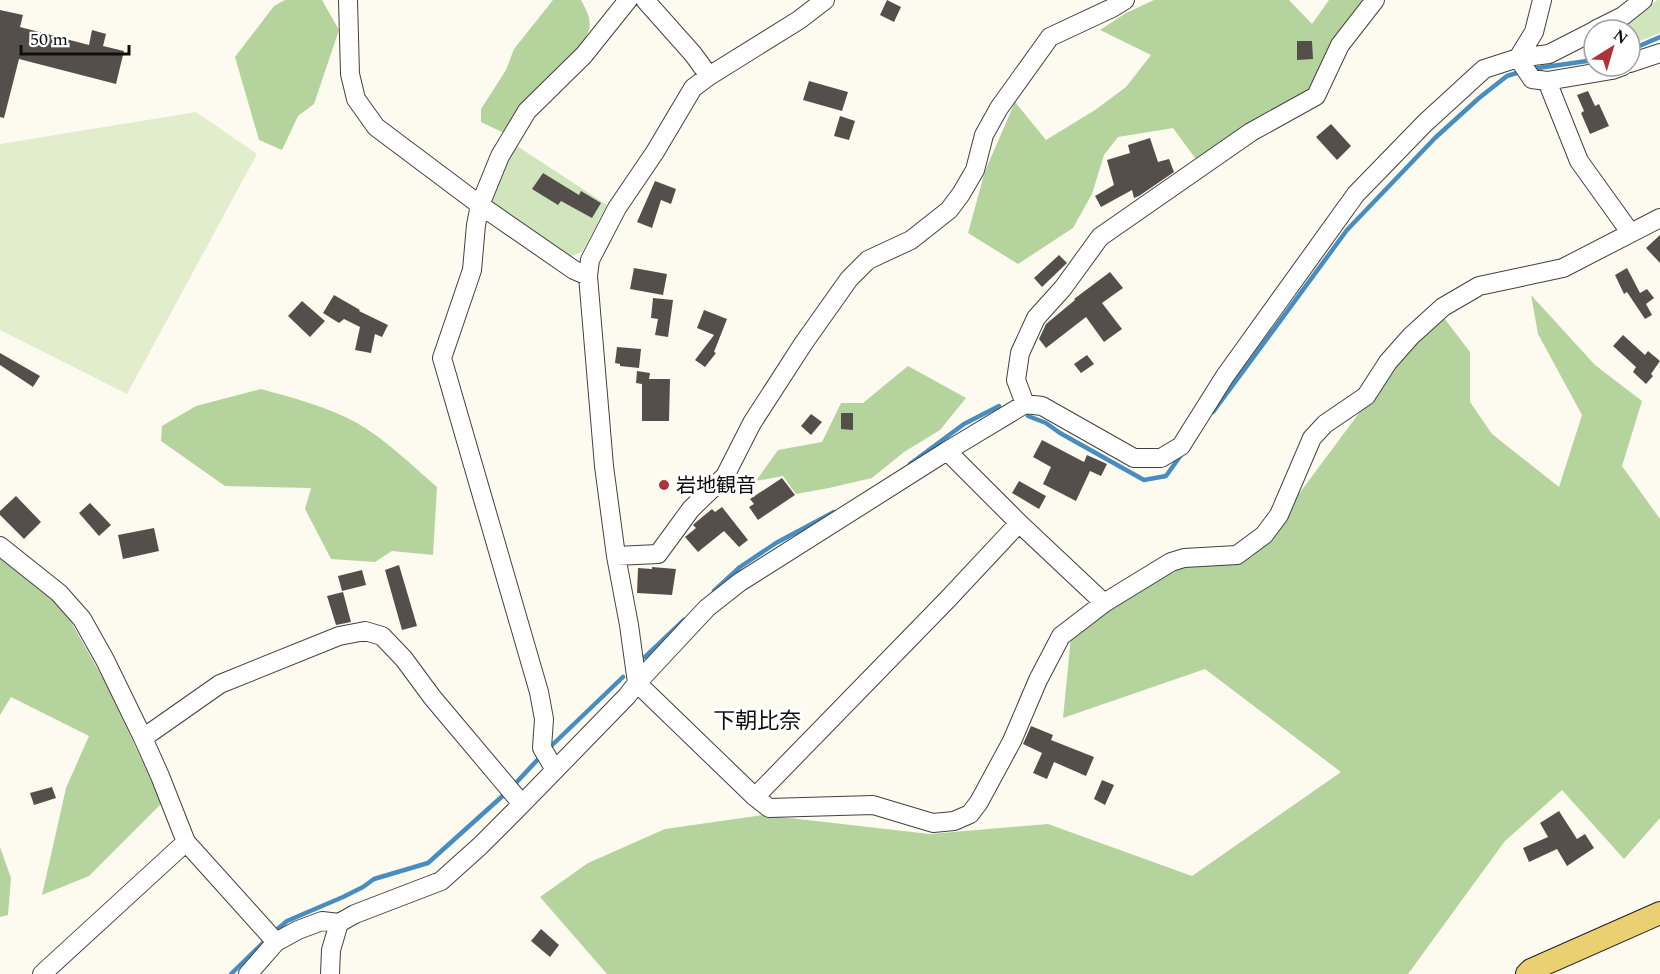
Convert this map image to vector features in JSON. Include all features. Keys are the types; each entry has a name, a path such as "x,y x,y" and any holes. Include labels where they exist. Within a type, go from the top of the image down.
{"main road":[{"path":"1527,974 1531,970 1660,913"}],"street":[{"path":"348,0 350,74 356,99 376,127 480,205 574,270 588,276"},
{"path":"549,760 539,693 442,358 472,270 480,205 500,156 527,111 584,55 628,0"},
{"path":"645,0 693,54 709,76"},
{"path":"825,0 799,20 693,88 655,152 617,208 590,260 588,276 604,466 637,683 769,808 873,805 933,823 954,821 970,814 979,802 1012,741 1038,680 1061,636 1104,603 1171,562 1184,558 1237,555 1264,535 1279,515 1312,438 1325,424 1366,396 1388,362 1411,336 1443,307 1479,286 1563,268 1660,218"},
{"path":"616,556 658,554 691,509 725,476 752,423 803,344 849,279 868,260 911,240 949,210 975,170 984,135 994,117 1050,37 1125,0"},
{"path":"1025,404 1016,380 1020,353 1036,318 1063,288 1100,237 1251,132 1316,96 1340,45 1375,0"},
{"path":"1518,58 1534,32 1542,0"},
{"path":"1617,18 1643,0"},
{"path":"248,974 272,936 322,921 339,923 355,914 441,881 480,846 515,795 549,760 627,696 707,608 740,582 1025,404 1042,406 1134,458 1161,458 1181,446 1225,376 1356,194 1425,123 1484,69 1518,58 1549,54 1582,37"},
{"path":"1642,59 1660,53"},
{"path":"1518,58 1540,80 1578,161 1630,232"},
{"path":"1540,80 1582,74"},
{"path":"947,451 1104,603"},
{"path":"755,797 1019,523"},
{"path":"0,546 58,593 82,619 143,738 186,842 272,936"},
{"path":"143,738 220,684 339,636 365,631 382,636 404,659 515,795"},
{"path":"42,974 186,842"},
{"path":"330,974 331,950 339,923"}],"green space":[{"path":"285,0 322,0 339,30 314,104 298,116 282,150 259,140 235,57 274,6"},
{"path":"553,0 581,0 588,14 589,30 579,48 504,133 481,122 481,109 506,70 514,49"},
{"path":"1154,0 1289,0 1312,24 1329,0 1365,0 1319,83 1198,162 1173,128 1118,137 1104,155 1092,194 1073,228 1018,264 968,233 985,171 1015,102 1046,140 1095,110 1126,87 1151,55 1100,30 1126,13"},
{"path":"1660,0 1660,33 1642,40 1642,18 1632,18"},
{"path":"196,112 257,154 127,394 0,330 0,144"},
{"path":"514,144 607,205 582,252 571,256 498,211 489,201"},
{"path":"1531,295 1595,365 1642,401 1622,466 1660,519 1660,818 1624,859 1562,790 1505,841 1408,974 607,974 540,897 588,863 665,829 763,815 930,834 1048,824 1192,876 1341,772 1205,669 1063,718 1071,637 1131,594 1187,565 1252,557 1397,362 1441,314 1470,352 1470,402 1492,434 1559,487 1582,415 1538,334"},
{"path":"908,366 966,398 940,430 904,452 872,478 796,494 783,476 756,481 778,450 822,442 841,403 863,403"},
{"path":"261,389 298,399 357,423 388,445 437,487 433,555 392,551 375,562 331,559 305,509 311,488 225,486 161,441 162,426 196,406"},
{"path":"0,555 65,611 105,682 162,803 89,876 42,895 66,788 89,736 11,697 0,715"},
{"path":"0,847 11,878 8,915 0,917"}],"building":[{"path":"887,0 901,7 894,22 880,15"},
{"path":"0,10 23,15 20,27 89,45 92,30 106,34 103,46 124,51 116,84 19,59 4,118 0,117"},
{"path":"1297,41 1312,41 1313,59 1297,60"},
{"path":"809,81 848,92 842,111 803,100"},
{"path":"1588,91 1595,106 1599,104 1609,126 1590,134 1581,113 1584,111 1577,95"},
{"path":"840,116 855,121 849,140 834,136"},
{"path":"1331,124 1351,146 1337,160 1316,137"},
{"path":"1150,138 1158,162 1169,159 1174,172 1139,196 1134,198 1132,190 1101,207 1095,196 1114,185 1107,160 1130,153 1128,145"},
{"path":"543,173 579,195 581,191 601,203 592,218 561,201 558,205 532,189"},
{"path":"655,181 676,189 671,204 661,200 652,228 637,222"},
{"path":"1660,235 1660,263 1646,248"},
{"path":"1059,255 1067,263 1042,287 1034,278"},
{"path":"634,268 667,274 663,295 630,289"},
{"path":"1627,268 1640,293 1647,289 1654,298 1646,304 1652,315 1645,319 1627,292 1624,294 1615,275"},
{"path":"1110,272 1123,288 1102,303 1122,329 1104,342 1086,317 1046,348 1039,339 1046,324"},
{"path":"334,295 359,311 388,325 382,337 375,334 371,353 355,350 360,327 344,319 339,323 323,313"},
{"path":"653,298 673,300 668,337 655,335 658,319 651,318"},
{"path":"302,301 325,321 310,337 288,316"},
{"path":"704,310 727,319 714,352 716,353 705,367 695,360 714,335 697,328"},
{"path":"1623,335 1645,355 1648,351 1660,361 1651,374 1653,376 1646,384 1633,372 1636,367 1613,346"},
{"path":"617,347 641,349 639,368 620,366 615,363"},
{"path":"0,353 40,376 33,387 0,365"},
{"path":"1087,355 1094,364 1081,373 1074,364"},
{"path":"637,371 650,373 649,379 670,379 669,421 642,421 642,384 636,383"},
{"path":"841,413 853,413 853,430 841,429"},
{"path":"811,414 822,422 811,435 801,426"},
{"path":"1042,440 1084,462 1087,455 1107,464 1101,476 1090,471 1076,501 1043,484 1051,467 1033,457"},
{"path":"782,478 795,495 758,520 749,507 754,504 750,499"},
{"path":"1019,481 1046,496 1039,509 1012,493"},
{"path":"16,496 41,522 24,539 0,515 0,511"},
{"path":"90,503 111,525 99,536 79,513"},
{"path":"722,507 748,540 739,547 724,531 698,552 685,537 696,528 693,525 712,509 715,512"},
{"path":"154,528 159,551 123,559 118,535"},
{"path":"399,565 417,626 402,630 385,570"},
{"path":"652,567 676,569 672,595 637,593 638,568 652,569"},
{"path":"362,570 366,585 342,591 338,576"},
{"path":"343,592 351,622 336,625 327,596"},
{"path":"1031,726 1053,735 1051,740 1094,757 1086,776 1054,762 1047,779 1033,773 1042,753 1023,744"},
{"path":"1102,780 1114,785 1105,805 1094,799"},
{"path":"52,787 56,798 34,805 30,793"},
{"path":"1559,811 1577,839 1585,834 1594,848 1567,866 1557,849 1529,862 1523,848 1548,837 1540,823"},
{"path":"541,929 559,945 550,957 531,941"}],"waterway":[{"path":"1642,45 1660,37"},
{"path":"1531,69 1582,62"},
{"path":"1213,412 1347,230 1435,138 1507,76 1520,72"},
{"path":"910,464 964,424 999,406"},
{"path":"1028,416 1046,423 1144,480 1166,476 1181,455"},
{"path":"714,591 740,567 776,543 834,512"},
{"path":"645,657 684,620"},
{"path":"548,749 623,677"},
{"path":"513,786 542,755"},
{"path":"274,932 287,921 343,897 374,879 428,863 507,792"},
{"path":"231,974 268,938"}],"place":[{"name":"岩地観音","path":"664,485"}],"district":[{"name":"下朝比奈","path":"757,720"}]}
